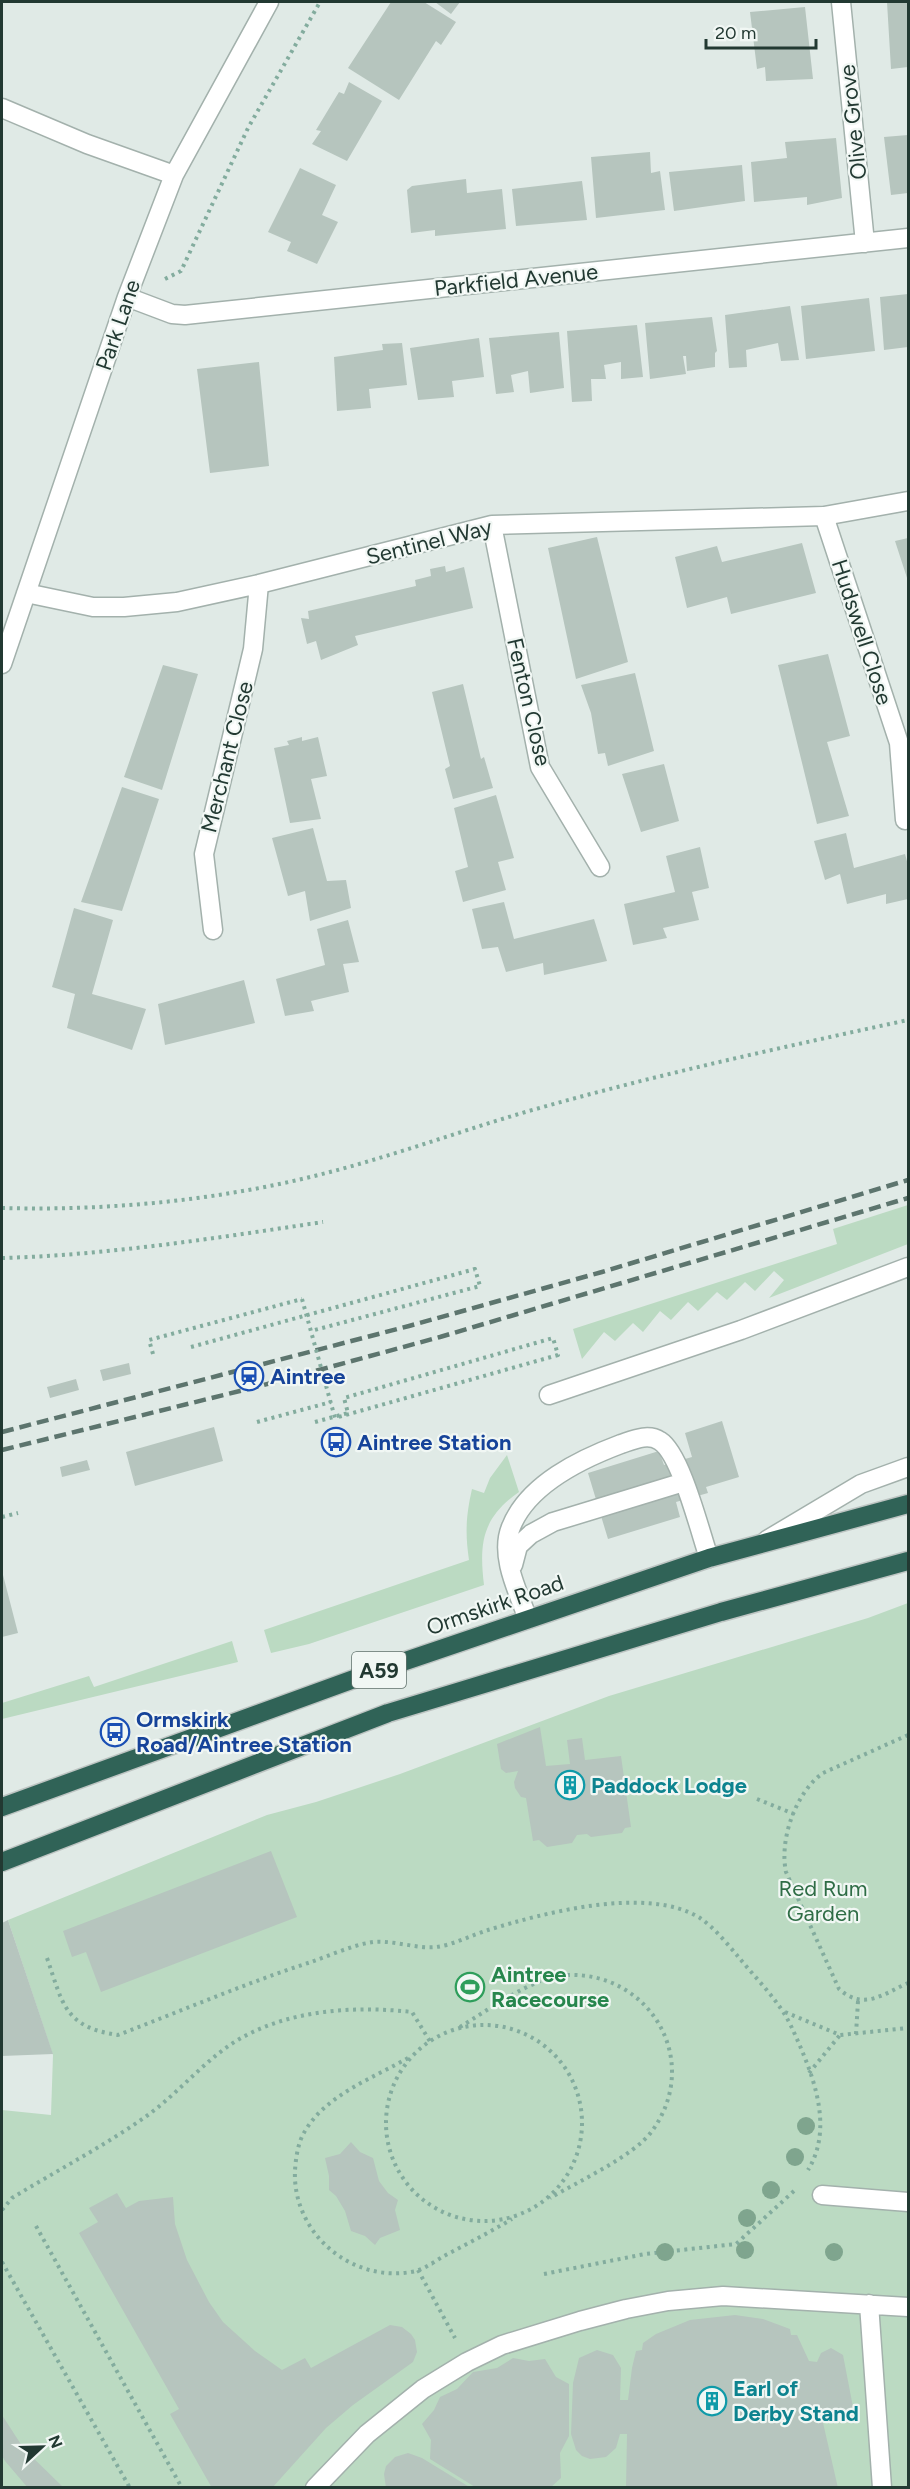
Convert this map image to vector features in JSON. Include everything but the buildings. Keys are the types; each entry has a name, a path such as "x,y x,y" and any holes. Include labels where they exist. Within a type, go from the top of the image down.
{"highway":[{"name":"Ormskirk Road","path":"2,1807 376,1671 708,1558 909,1504"},
{"name":"A59","path":"2,1862 388,1713 721,1612 909,1562"}],"street":[{"name":"Park Lane","path":"2,664 127,297 174,175 269,2"},
{"name":"Olive Grove","path":"841,2 865,243"},
{"path":"2,108 87,144 174,175"},
{"name":"Parkfield Avenue","path":"127,297 172,314 185,315 909,238"},
{"name":"Sentinel Way","path":"26,593 93,607 124,607 177,602 259,584 492,525 824,516 909,501"},
{"name":"Hudswell Close","path":"824,516 898,743 905,820"},
{"name":"Fenton Close","path":"492,525 540,767 600,867"},
{"name":"Merchant Close","path":"213,930 204,854 254,649 259,584"},
{"path":"549,1395 909,1268"},
{"path":"528,1619 513,1576 507,1549 510,1527 522,1508 542,1486 568,1467 592,1455 645,1437 659,1440 668,1447 684,1482 708,1558"},
{"path":"760,1544 861,1484 909,1467"},
{"path":"513,1576 514,1557 518,1546 531,1534 553,1522 684,1482"},
{"path":"822,2194 909,2202"},
{"path":"315,2487 374,2428 423,2389 467,2362 502,2345 580,2321 668,2301 723,2296 909,2307"},
{"path":"869,2304 882,2487"}],"path":[{"path":"181,271 248,128 320,2"},
{"path":"2,1208 65,1210 224,1195 330,1173 523,1113 734,1058 909,1020"},
{"path":"2,1258 51,1256 179,1244 322,1222"},
{"path":"191,1347 475,1269 480,1286 311,1331"},
{"path":"153,1354 149,1340 302,1299 331,1402 333,1410 335,1418 558,1356 553,1338 344,1398 348,1413 337,1416 326,1419 315,1422"},
{"path":"257,1422 331,1402"},
{"path":"2,1517 18,1513"},
{"path":"909,1735 823,1773 805,1789 794,1815 785,1847 784,1861 786,1872 839,1989 848,1997 858,2001 869,2001 909,1983"},
{"path":"757,1799 794,1815"},
{"path":"46,1958 68,2013 81,2024 101,2032 118,2035 280,1972 374,1942 437,1947 489,1930 602,1905 648,1903 681,1908 701,1919 730,1947 784,2011 809,2073 820,2109 821,2134 814,2160 805,2177"},
{"path":"564,1975 594,1976 620,1985 642,2001 658,2020 668,2042 672,2065 670,2089 663,2111 653,2130 640,2145 548,2199 418,2270 392,2274 364,2269 339,2258 317,2237 301,2212 295,2184 296,2157 304,2132 318,2113 332,2102 457,2029 529,1986 564,1975"},
{"path":"856,2034 858,2001"},
{"path":"2,2210 12,2198 147,2115 242,2037 276,2022 320,2012 381,2008 412,2012 431,2043"},
{"path":"784,2011 840,2035 909,2028"},
{"path":"457,2029 487,2025 520,2032 549,2049 570,2076 581,2107 581,2141 569,2173 548,2199"},
{"path":"809,2073 840,2035"},
{"path":"408,2058 392,2088 386,2117 389,2147 401,2175 423,2200 452,2217 486,2222 516,2217"},
{"path":"544,2274 645,2254 736,2244 800,2185"},
{"path":"36,2226 183,2487"},
{"path":"2,2262 130,2487"},
{"path":"418,2270 467,2362"}],"green space":[{"path":"908,1205 908,1244 769,1298 784,1280 774,1271 755,1291 745,1282 727,1300 717,1292 698,1311 688,1302 671,1320 660,1311 643,1332 633,1323 615,1341 604,1332 582,1359 573,1329 837,1244 833,1229"},
{"path":"507,1455 519,1492 497,1512 486,1532 482,1556 484,1585 309,1644 271,1653 264,1630 469,1560 467,1524 472,1489 484,1493 490,1478"},
{"name":"Aintree Racecourse","path":"908,1603 908,2487 2,2488 2,2110 51,2115 53,2055 8,1920 267,1815 316,1802 400,1774 609,1696 868,1618"},
{"path":"232,1641 238,1662 2,1719 2,1703 89,1676 94,1687"}],"railway":[{"path":"2,1432 409,1326 602,1272 908,1180"},
{"path":"2,1450 260,1386 440,1337 908,1198"}],"place":[{"name":"Aintree","path":"249,1376"},
{"name":"Aintree Station","path":"336,1442"},
{"name":"Ormskirk Road/Aintree Station","path":"115,1732"},
{"name":"Paddock Lodge","path":"570,1785"},
{"name":"Aintree Racecourse","path":"470,1987"},
{"name":"Earl of Derby Stand","path":"712,2401"}],"park label":[{"name":"Red Rum Garden","path":"823,1901"}]}
